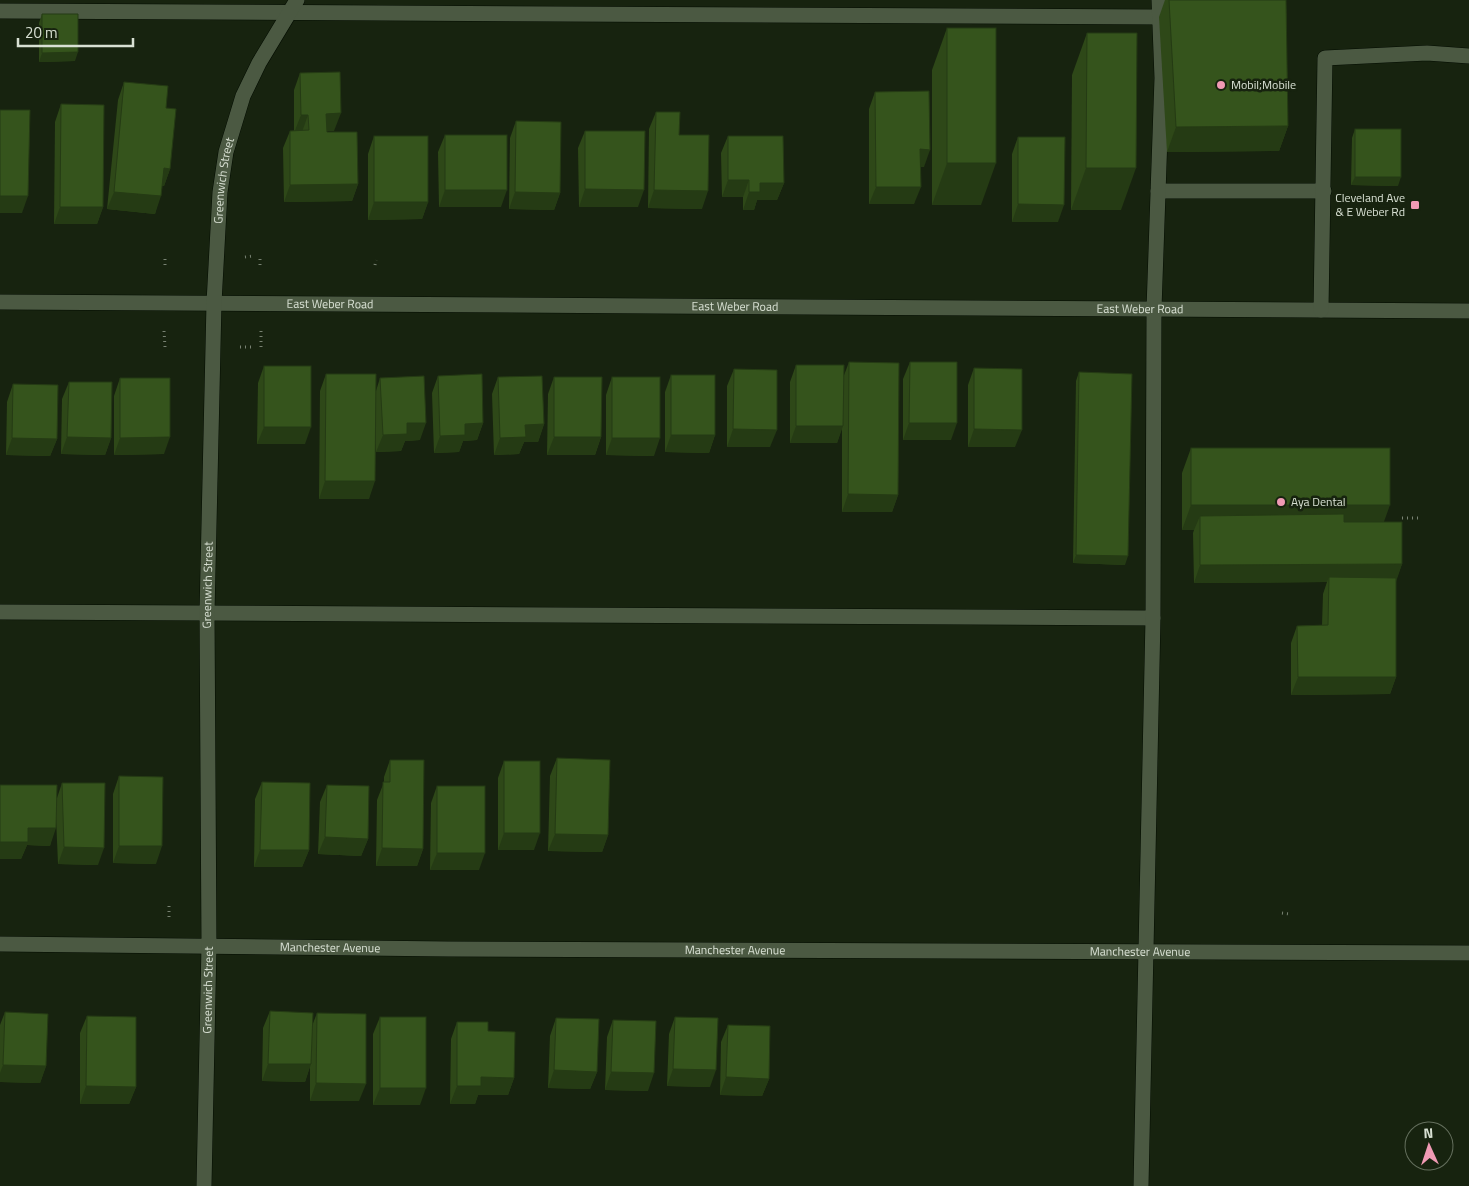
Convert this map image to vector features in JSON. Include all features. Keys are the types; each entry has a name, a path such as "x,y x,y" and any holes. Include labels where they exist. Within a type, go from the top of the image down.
{"street":[{"path":"1141,1186 1153,618 1154,309 1162,78 1159,0"},
{"path":"0,10 92,12 294,6 1159,17"},
{"name":"Greenwich Street","path":"204,1186 209,945 207,613 214,303 220,192 226,152 243,96 259,63 294,6"},
{"path":"1321,310 1325,58 1426,53 1469,56"},
{"path":"1158,191 1324,191"},
{"name":"East Weber Road","path":"0,302 1469,311"},
{"path":"0,612 1153,618"},
{"name":"Manchester Avenue","path":"0,944 458,949 1147,950 1469,953"}],"path":[{"path":"260,257 260,265"},
{"path":"165,258 165,265"},
{"path":"376,260 376,265"},
{"path":"164,328 165,347"},
{"path":"261,328 261,348"},
{"path":"237,347 253,347"},
{"path":"1402,518 1418,518"},
{"path":"168,906 169,919"},
{"path":"1282,913 1289,914"}],"building":[{"path":"1169,0 1286,0 1288,126 1176,127"},
{"path":"42,14 78,14 78,52 42,53"},
{"path":"947,28 996,28 996,163 947,163"},
{"path":"1087,33 1137,33 1136,168 1086,168"},
{"path":"340,72 341,113 326,114 327,132 357,132 358,184 290,185 290,131 309,130 308,115 301,115 300,73"},
{"path":"124,82 168,86 166,108 176,109 170,169 164,168 161,196 114,192"},
{"path":"929,91 930,150 920,149 921,187 876,187 875,92"},
{"path":"61,104 104,105 103,207 60,207"},
{"path":"0,110 30,110 28,196 0,196"},
{"path":"656,112 680,112 679,135 709,135 708,191 654,190"},
{"path":"516,121 561,122 560,193 515,192"},
{"path":"1355,129 1401,129 1401,177 1355,177"},
{"path":"585,131 645,131 644,190 585,189"},
{"path":"445,135 507,135 507,190 445,190"},
{"path":"374,136 428,136 428,202 374,202"},
{"path":"728,136 783,136 784,183 760,183 760,192 749,192 749,180 728,180"},
{"path":"1018,137 1065,137 1064,205 1018,204"},
{"path":"849,362 899,363 898,495 848,494"},
{"path":"910,362 957,362 957,423 909,423"},
{"path":"796,365 844,365 843,426 796,426"},
{"path":"264,366 311,366 311,427 264,427"},
{"path":"974,368 1022,369 1022,430 974,429"},
{"path":"734,369 777,370 777,430 733,429"},
{"path":"1079,372 1132,374 1128,556 1076,555"},
{"path":"326,374 376,374 375,481 325,481"},
{"path":"482,374 483,423 465,424 465,435 440,436 438,376"},
{"path":"671,375 715,375 715,435 671,435"},
{"path":"424,376 426,423 407,423 407,434 383,435 380,378"},
{"path":"542,376 544,424 525,425 526,437 500,438 498,377"},
{"path":"554,377 602,377 601,437 554,437"},
{"path":"612,377 660,377 660,438 612,438"},
{"path":"120,378 170,378 170,437 120,438"},
{"path":"69,382 112,382 111,438 67,437"},
{"path":"13,384 58,385 57,439 12,438"},
{"path":"1191,448 1390,448 1390,505 1191,505"},
{"path":"1344,514 1344,522 1402,522 1402,564 1200,565 1200,516"},
{"path":"1329,577 1396,578 1396,677 1298,677 1297,626 1328,625"},
{"path":"557,758 610,760 608,835 555,834"},
{"path":"390,760 424,760 423,849 382,848 383,782 390,782"},
{"path":"504,761 540,761 540,833 504,833"},
{"path":"119,776 163,777 162,846 119,846"},
{"path":"262,782 310,783 309,850 260,850"},
{"path":"62,783 105,783 104,848 64,847"},
{"path":"0,785 57,785 56,828 28,828 28,842 0,842"},
{"path":"327,785 369,786 368,839 325,837"},
{"path":"437,786 485,786 485,853 437,853"},
{"path":"270,1011 313,1013 311,1064 268,1064"},
{"path":"5,1012 48,1014 46,1066 3,1065"},
{"path":"317,1013 366,1014 366,1084 316,1083"},
{"path":"87,1016 136,1017 136,1087 86,1086"},
{"path":"380,1017 426,1017 426,1088 380,1088"},
{"path":"675,1017 718,1018 716,1070 673,1069"},
{"path":"556,1018 599,1019 597,1072 554,1070"},
{"path":"613,1020 656,1021 654,1073 611,1072"},
{"path":"457,1022 488,1022 488,1031 515,1032 514,1078 481,1077 481,1086 457,1086"},
{"path":"728,1025 770,1026 769,1079 726,1077"}],"place":[{"name":"Mobil;Mobile","path":"1221,85"},
{"name":"Cleveland Ave & E Weber Rd","path":"1415,205"},
{"name":"Aya Dental","path":"1281,502"}]}
